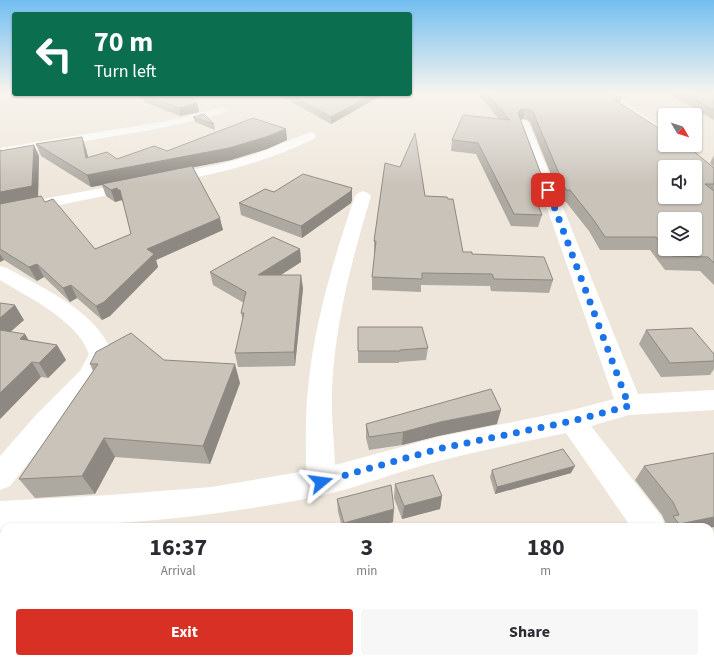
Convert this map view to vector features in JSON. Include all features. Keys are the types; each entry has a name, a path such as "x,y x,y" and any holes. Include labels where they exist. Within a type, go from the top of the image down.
{"street":[{"path":"0,152 167,124"},
{"path":"523,124 629,406"},
{"path":"649,124 658,131"},
{"path":"0,212 214,170 270,154 291,146 310,136"},
{"path":"321,482 320,388 330,319 344,255 364,196"},
{"path":"0,272 64,309 96,341 101,354 89,377 44,424 0,477"},
{"path":"0,516 105,519 321,482 438,449 572,421 629,406 714,400"},
{"path":"572,421 647,523"}],"building":[{"path":"238,124 271,124 286,129 266,137 229,148 87,175 36,144 82,137 86,158 107,152 117,159 154,146 167,151"},
{"path":"459,124 522,124 547,190 532,190 542,215 514,214 478,143 452,140"},
{"path":"538,124 652,124 658,128 658,152 695,152 714,168 714,184 705,184 714,191 714,263 708,257 672,256 702,256 702,212 658,212 658,239 656,237 605,237 570,190 566,190"},
{"path":"415,133 425,196 447,197 448,199 453,199 463,252 472,252 472,254 544,257 553,280 494,279 492,274 422,273 422,279 372,277 376,241 374,241 385,163 400,167"},
{"path":"34,145 32,186 0,192 0,151"},
{"path":"192,166 220,218 147,249 154,254 104,302 96,306 71,285 63,288 37,264 29,267 0,249 0,204 41,196 45,202 53,199 95,249 131,234 120,190 117,188 111,190 102,184"},
{"path":"303,174 352,188 351,191 301,226 239,203 265,189 274,192"},
{"path":"273,237 300,249 258,275 301,275 294,352 235,353 244,313 241,313 246,292 210,272"},
{"path":"0,303 15,305 0,318"},
{"path":"358,327 422,327 428,348 400,351 358,351"},
{"path":"692,328 714,354 714,361 670,363 646,330"},
{"path":"0,330 25,334 20,339 57,345 39,363 32,362 0,393"},
{"path":"131,333 164,360 235,364 203,446 104,438 82,476 19,479 98,364 90,364 96,352"},
{"path":"491,389 501,410 440,422 403,432 369,437 366,424"},
{"path":"563,449 575,466 497,487 492,470"},
{"path":"714,453 714,517 678,523 673,516 679,515 673,502 644,466"},
{"path":"433,475 442,496 404,506 395,484"},
{"path":"391,485 394,509 344,523 337,499"}],"route":[{"path":"321,482 438,449 572,421 629,406 548,190"}]}
